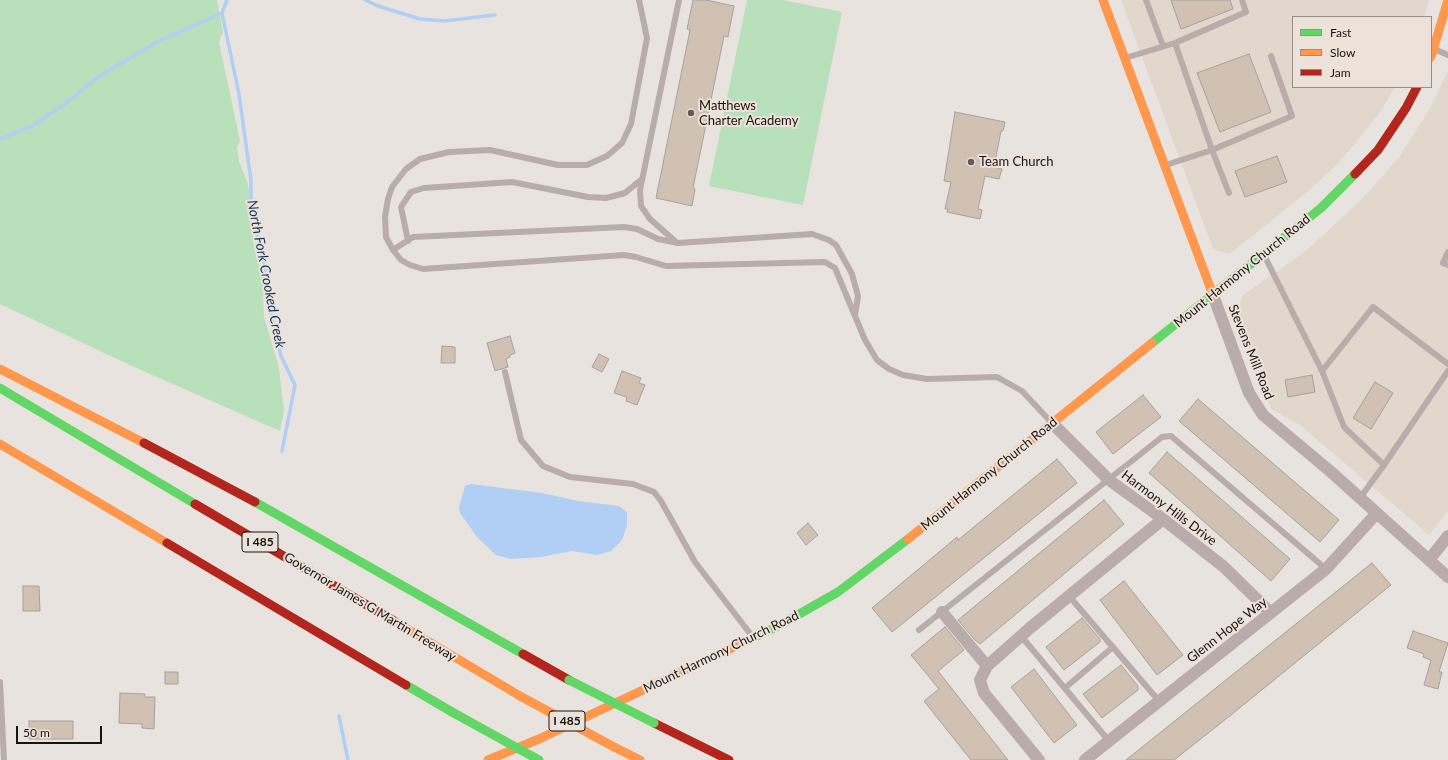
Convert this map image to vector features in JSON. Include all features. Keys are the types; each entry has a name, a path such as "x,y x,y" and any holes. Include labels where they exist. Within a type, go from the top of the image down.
{"main road":[{"name":"Stevens Mill Road","path":"1103,0 1213,295"},
{"path":"1432,53 1448,0"},
{"name":"Mount Harmony Church Road","path":"488,760 539,739 753,638 780,625 838,592 1052,424 1321,208 1361,169 1392,130 1416,88"},
{"path":"0,369 211,477 569,680 729,760"},
{"name":"Governor James G Martin Freeway","path":"0,388 520,696 640,760"},
{"path":"0,444 452,712 539,760"}],"street":[{"name":"Stevens Mill Road","path":"1213,295 1244,379 1256,406 1270,422 1360,498 1448,577"},
{"name":"Harmony Hills Drive","path":"1052,424 1109,480 1163,519 1224,567 1271,613"},
{"name":"Glenn Hope Way","path":"1085,760 1326,569 1377,513"},
{"path":"1039,760 984,693 980,680 987,666 1021,636 1163,519"},
{"path":"1429,560 1448,536"},
{"path":"942,612 987,666"}],"lane":[{"path":"639,0 646,38 631,124 622,143 607,156 587,165 558,165 490,150 449,152 420,159 406,169 392,187 388,199 385,216 386,237 393,250 401,260 410,265 423,269 624,255 666,266 825,262 835,268 865,340 878,360 889,369 903,375 927,379 997,377 1022,391 1052,424"},
{"path":"678,243 650,219 641,206 640,190 679,0"},
{"path":"1146,0 1163,46"},
{"path":"1125,58 1174,43 1246,12 1242,0"},
{"path":"1174,43 1229,193"},
{"path":"1432,53 1448,55"},
{"path":"1165,166 1212,150 1292,116 1271,56"},
{"path":"408,240 401,207 411,192 424,188 512,182 588,197 606,198 625,193 642,179"},
{"path":"393,250 413,237 624,227 637,230 658,240 678,243 812,234 829,240 836,245 852,274 858,296 855,316"},
{"path":"1448,252 1443,263 1448,265"},
{"path":"1263,254 1322,371 1344,427 1384,465"},
{"path":"1322,371 1373,307 1448,364"},
{"path":"1360,498 1448,371"},
{"path":"505,372 521,440 543,466 570,477 633,484 654,492 661,501 695,562 753,638"},
{"path":"919,630 1162,437 1171,436 1326,569"},
{"path":"1069,596 1159,701"},
{"path":"1021,636 1110,741"},
{"path":"1065,688 1113,647"},
{"path":"0,682 4,760"}],"shaded area":[{"path":"1121,0 1429,0 1424,16 1292,16 1292,88 1394,88 1379,114 1338,164 1306,193 1230,254 1213,249"},
{"path":"1448,71 1448,511 1429,535 1300,425 1271,409 1236,317 1242,296 1306,251 1362,199 1397,160 1428,112"}],"green space":[{"path":"0,0 217,0 223,32 219,42 240,141 237,147 239,162 247,181 252,206 254,248 262,274 264,317 279,368 284,411 280,431 134,367 0,304"},
{"path":"747,0 783,0 842,12 803,205 709,186"}],"water":[{"path":"471,484 542,493 578,501 619,506 627,512 627,526 622,540 611,551 597,555 572,551 541,557 511,559 496,555 477,537 460,513 459,507 465,486"}],"building":[{"name":"Matthews Charter Academy","path":"693,0 706,0 734,6 728,37 724,36 693,188 695,189 692,206 656,198 690,30 687,29"},
{"path":"1171,0 1230,0 1233,9 1181,29"},
{"path":"1249,54 1271,112 1220,132 1197,73"},
{"name":"Team Church","path":"955,112 1005,122 1003,131 1001,131 994,167 1002,169 999,179 985,176 978,209 982,210 980,219 947,212 948,209 945,209 951,182 944,181"},
{"path":"1277,156 1287,182 1245,197 1235,171"},
{"path":"510,336 515,353 506,359 508,367 495,371 487,343"},
{"path":"442,346 455,347 455,363 441,363"},
{"path":"599,354 609,359 602,372 592,367"},
{"path":"622,371 641,378 639,383 645,385 637,405 626,401 627,397 614,393"},
{"path":"1312,375 1315,392 1288,397 1285,380"},
{"path":"1375,382 1393,393 1371,429 1353,418"},
{"path":"1143,395 1161,417 1113,454 1096,432"},
{"path":"1198,399 1339,520 1320,542 1179,421"},
{"path":"1167,452 1290,559 1271,581 1149,473"},
{"path":"1057,459 1077,483 892,632 872,608 957,537 958,540"},
{"path":"1104,500 1124,524 980,644 975,640 958,620"},
{"path":"808,523 818,535 806,545 797,533"},
{"path":"1372,563 1391,585 1226,719 1174,760 1126,760"},
{"path":"1124,581 1183,655 1157,675 1100,600"},
{"path":"23,586 39,586 40,611 23,611"},
{"path":"1082,618 1100,639 1100,642 1064,670 1046,647"},
{"path":"945,627 964,650 938,671 1008,760 971,760 924,701 939,689 911,655"},
{"path":"1413,631 1448,643 1439,672 1442,672 1438,689 1424,685 1431,660 1423,657 1424,654 1407,648"},
{"path":"1121,665 1138,686 1138,690 1102,718 1083,694"},
{"path":"1034,669 1077,725 1054,743 1011,687"},
{"path":"165,672 178,672 178,684 165,684"},
{"path":"120,693 145,694 145,697 155,697 154,729 142,728 142,724 119,723"},
{"path":"29,721 73,721 73,739 29,739"}],"waterway":[{"name":"North Fork Crooked Creek","path":"227,0 222,13 239,94 251,181 251,206 267,278 271,312 281,356 295,385 282,451"},
{"path":"365,0 378,6 420,19 445,21 495,15"},
{"path":"0,139 30,127 65,104 98,77 157,42 222,13"},
{"name":"North Fork Crooked Creek","path":"339,716 348,760"}],"traffic: fast":[{"path":"1152,343 1321,208 1355,174"},
{"path":"0,388 195,504"},
{"path":"255,502 523,654"},
{"path":"751,639 780,625 838,592 908,539"},
{"path":"569,680 654,723"},
{"path":"406,685 452,712"},
{"path":"452,712 539,760"}],"traffic: slow":[{"path":"1103,0 1213,295"},
{"path":"1432,54 1448,0"},
{"path":"908,539 1152,343"},
{"path":"0,369 144,443"},
{"path":"0,444 167,543"},
{"path":"394,621 520,696"},
{"path":"488,760 539,739 751,639"},
{"path":"520,696 614,747"},
{"path":"614,747 640,760"}],"traffic: jam":[{"path":"1355,174 1378,150 1406,108 1416,88"},
{"path":"144,443 255,502"},
{"path":"195,504 394,621"},
{"path":"167,543 406,685"},
{"path":"523,654 569,680"},
{"path":"654,723 729,760"}],"place":[{"name":"Matthews Charter Academy","path":"691,113"},
{"name":"Team Church","path":"971,162"}]}
